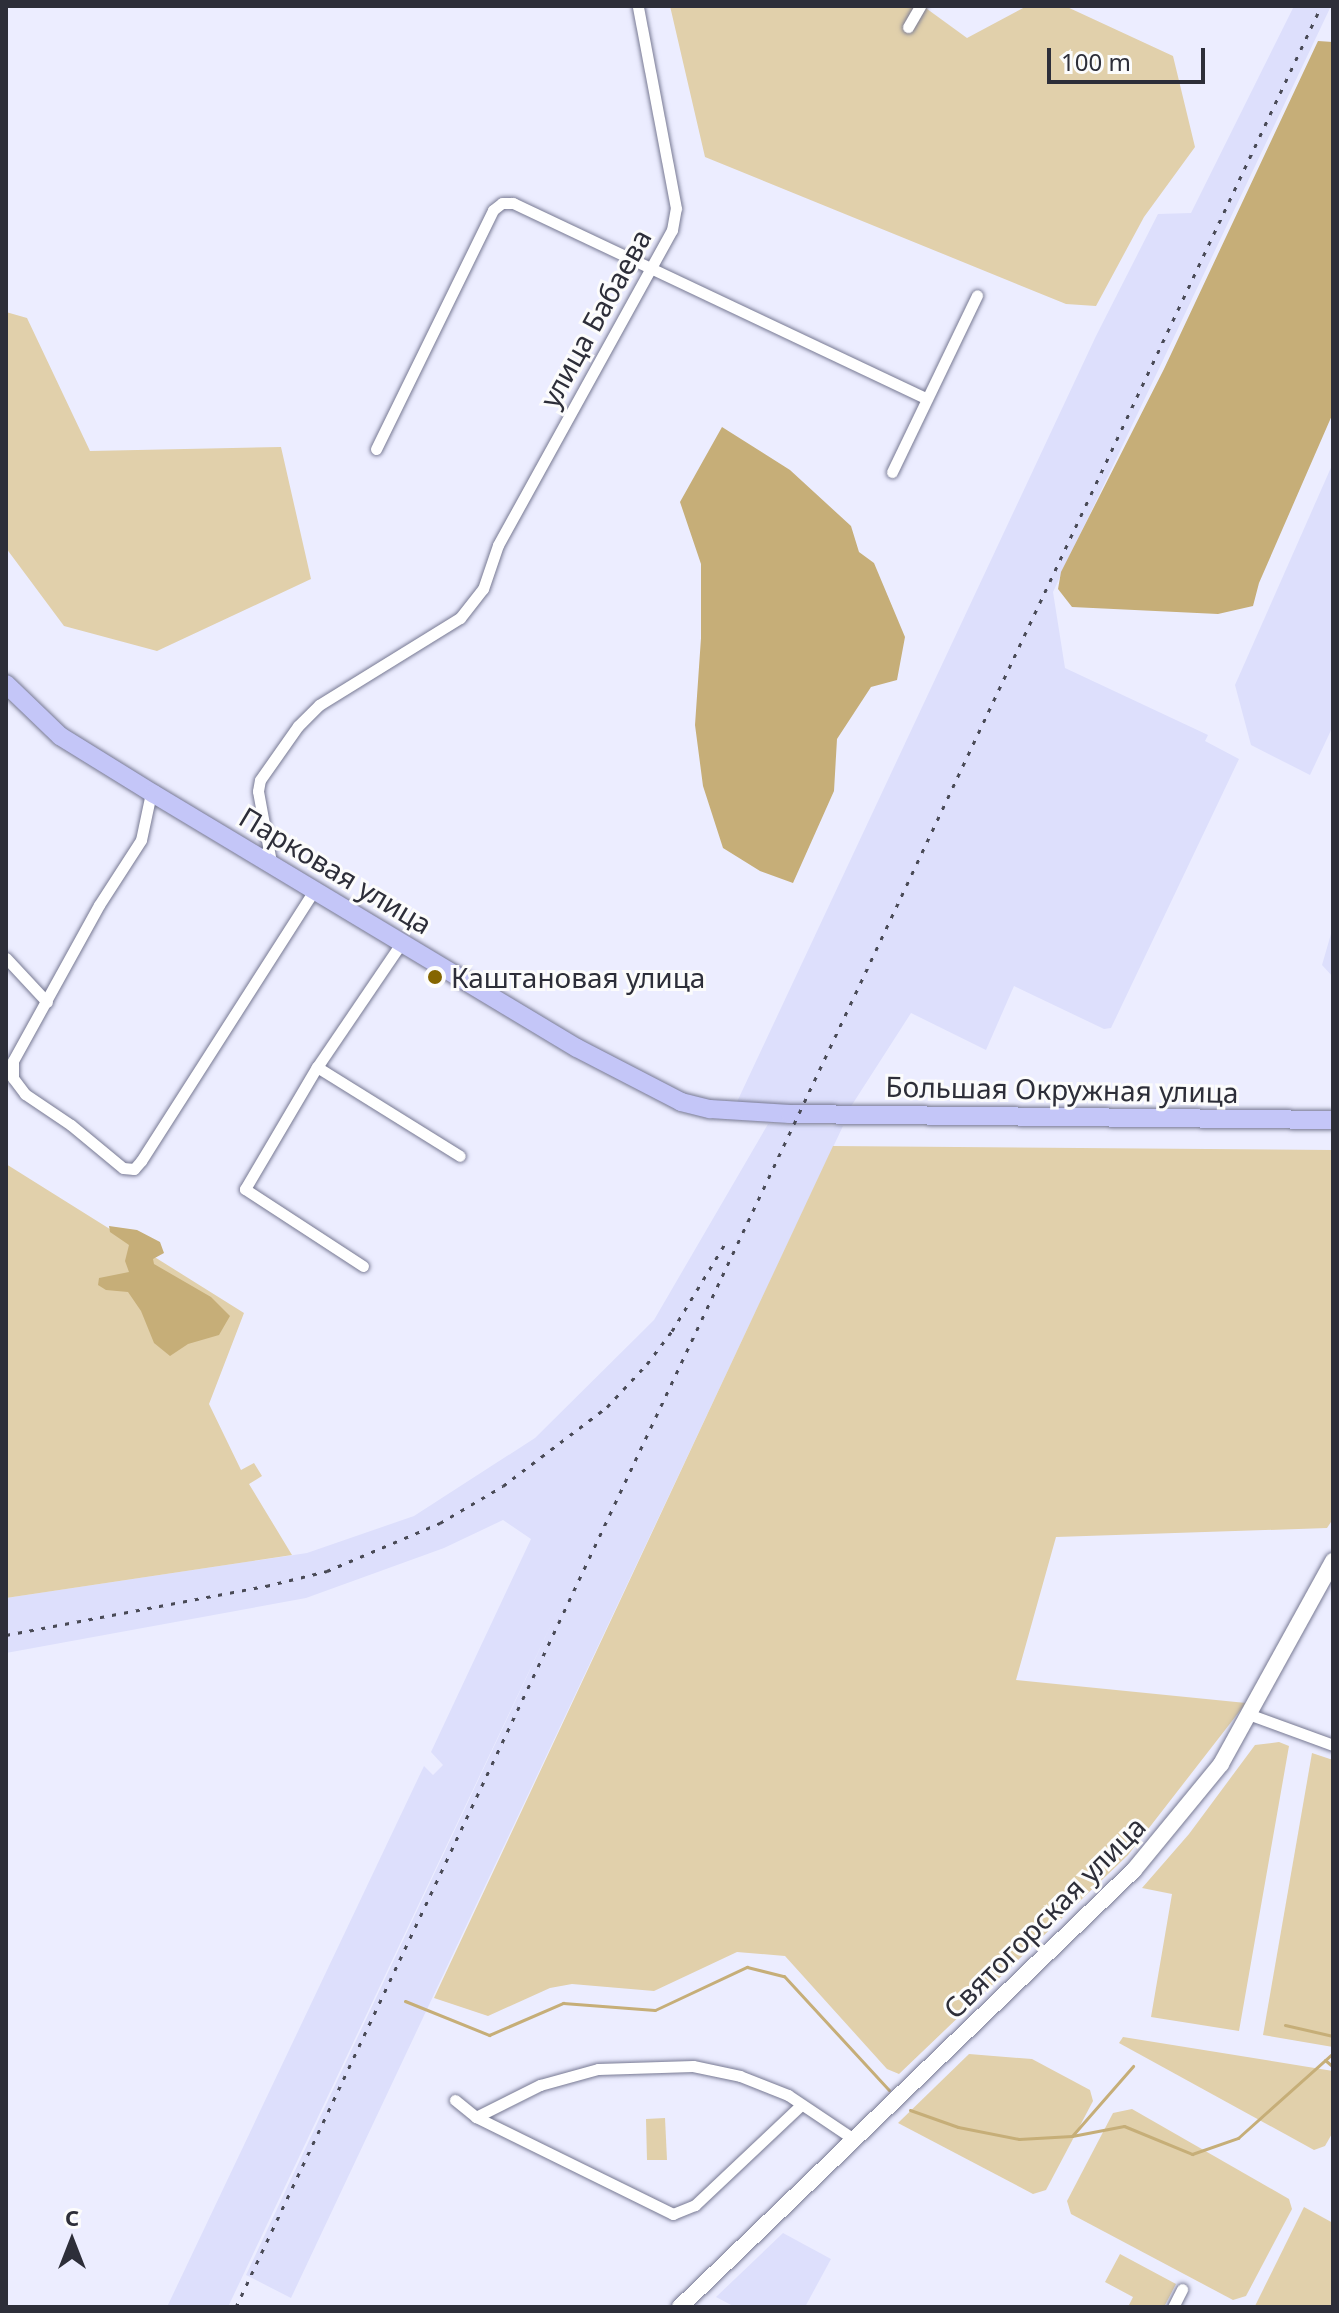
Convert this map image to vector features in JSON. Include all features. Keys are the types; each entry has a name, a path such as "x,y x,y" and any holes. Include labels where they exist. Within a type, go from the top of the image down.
{"main road":[{"name":"Парковая улица","path":"6,684 60,736 529,1020 656,1092 710,1109 790,1114"},
{"name":"Большая Окружная улица","path":"790,1114 1333,1120"}],"street":[{"name":"улица Бабаева","path":"271,862 258,791 260,780 298,726 319,705 460,618 483,589 498,545 672,230 676,208 638,6"},
{"path":"908,27 920,6"},
{"path":"376,449 493,210 502,203 513,203 926,398"},
{"path":"892,472 977,295"},
{"path":"151,793 141,840 99,905 13,1061 13,1078 25,1094 71,1125 123,1168 134,1169 315,889"},
{"path":"363,1266 245,1189 317,1067 402,942"},
{"path":"6,958 47,1002"},
{"path":"317,1067 460,1156"},
{"name":"Святогорская улица","path":"680,2307 1134,1870 1221,1764 1251,1715 1333,1561"},
{"path":"1251,1715 1333,1745"},
{"path":"476,2117 540,2085 598,2069 693,2066 740,2076 788,2095 855,2140"},
{"path":"455,2100 476,2117 673,2214 695,2205 801,2105"},
{"path":"1173,2307 1182,2289"}],"shaded area":[{"path":"670,6 923,6 967,38 1027,6 1065,6 1173,56 1195,147 1144,217 1096,306 1066,304 705,157"},
{"path":"1294,6 1331,6 1053,592 1065,668 1208,735 1205,741 1239,759 1111,1028 1104,1029 1014,986 986,1050 911,1013 850,1108 736,1104 1096,336 1158,214 1191,213"},
{"path":"1318,41 1333,42 1333,413 1259,583 1253,606 1218,614 1072,607 1058,589 1061,572 1164,369"},
{"path":"6,312 27,318 90,451 281,447 311,579 157,651 64,626 6,548"},
{"path":"722,427 790,470 851,526 859,552 874,563 905,637 897,680 871,687 837,739 834,791 793,883 760,871 723,848 703,786 695,725 701,638 701,564 680,502"},
{"path":"1333,463 1333,726 1310,775 1251,745 1235,685"},
{"path":"1333,927 1333,977 1322,965"},
{"path":"768,1124 843,1126 291,2298 246,2275 559,1608 228,2307 167,2307 424,1766 433,1775 443,1765 431,1752 531,1539 503,1520 444,1548 306,1598 6,1653 6,1598 307,1553 414,1516 535,1438 654,1320"},
{"path":"833,1146 1333,1150 1333,1519 1327,1528 1056,1537 1016,1680 1246,1703 1128,1855 899,2074 887,2069 785,1956 737,1952 654,1991 572,1984 550,1988 488,2016 434,1998"},
{"path":"6,1164 244,1313 209,1404 241,1470 254,1463 262,1476 249,1484 292,1555 6,1598"},
{"path":"109,1226 137,1230 160,1242 164,1253 153,1259 154,1264 211,1297 230,1316 219,1335 188,1344 170,1356 154,1343 141,1311 128,1292 106,1290 98,1285 99,1278 129,1272 125,1261 129,1245 110,1232"},
{"path":"1279,1742 1289,1746 1239,2031 1151,2017 1172,1894 1142,1888 1189,1834 1255,1745"},
{"path":"1312,1753 1333,1760 1333,2047 1263,2035"},
{"path":"1123,2037 1333,2071 1333,2132 1325,2146 1314,2150 1119,2043"},
{"path":"969,2054 1032,2059 1090,2090 1093,2101 1046,2190 1033,2194 898,2123"},
{"path":"1132,2109 1289,2199 1292,2209 1246,2296 1233,2300 1071,2214 1067,2201 1113,2113"},
{"path":"665,2118 667,2160 647,2160 646,2119"},
{"path":"1304,2207 1333,2223 1333,2307 1257,2307 1255,2306"},
{"path":"783,2233 831,2259 805,2307 735,2307 716,2297"},
{"path":"1120,2254 1176,2284 1164,2307 1128,2307 1133,2297 1105,2282"}],"waterway":[{"path":"405,2001 489,2035 563,2003 655,2010 747,1967 784,1976 889,2090"},
{"path":"1285,2025 1333,2036"},
{"path":"910,2110 958,2127 1019,2139 1072,2136 1124,2126 1192,2154 1238,2138 1333,2053"},
{"path":"1325,2060 1333,2067"},
{"path":"1072,2136 1133,2066"}],"railway":[{"path":"236,2307 1321,6"},
{"path":"6,1635 266,1586 327,1571 440,1523 503,1486 607,1407 647,1364 672,1331 725,1244"}],"place":[{"name":"Каштановая улица","path":"435,977"}]}
